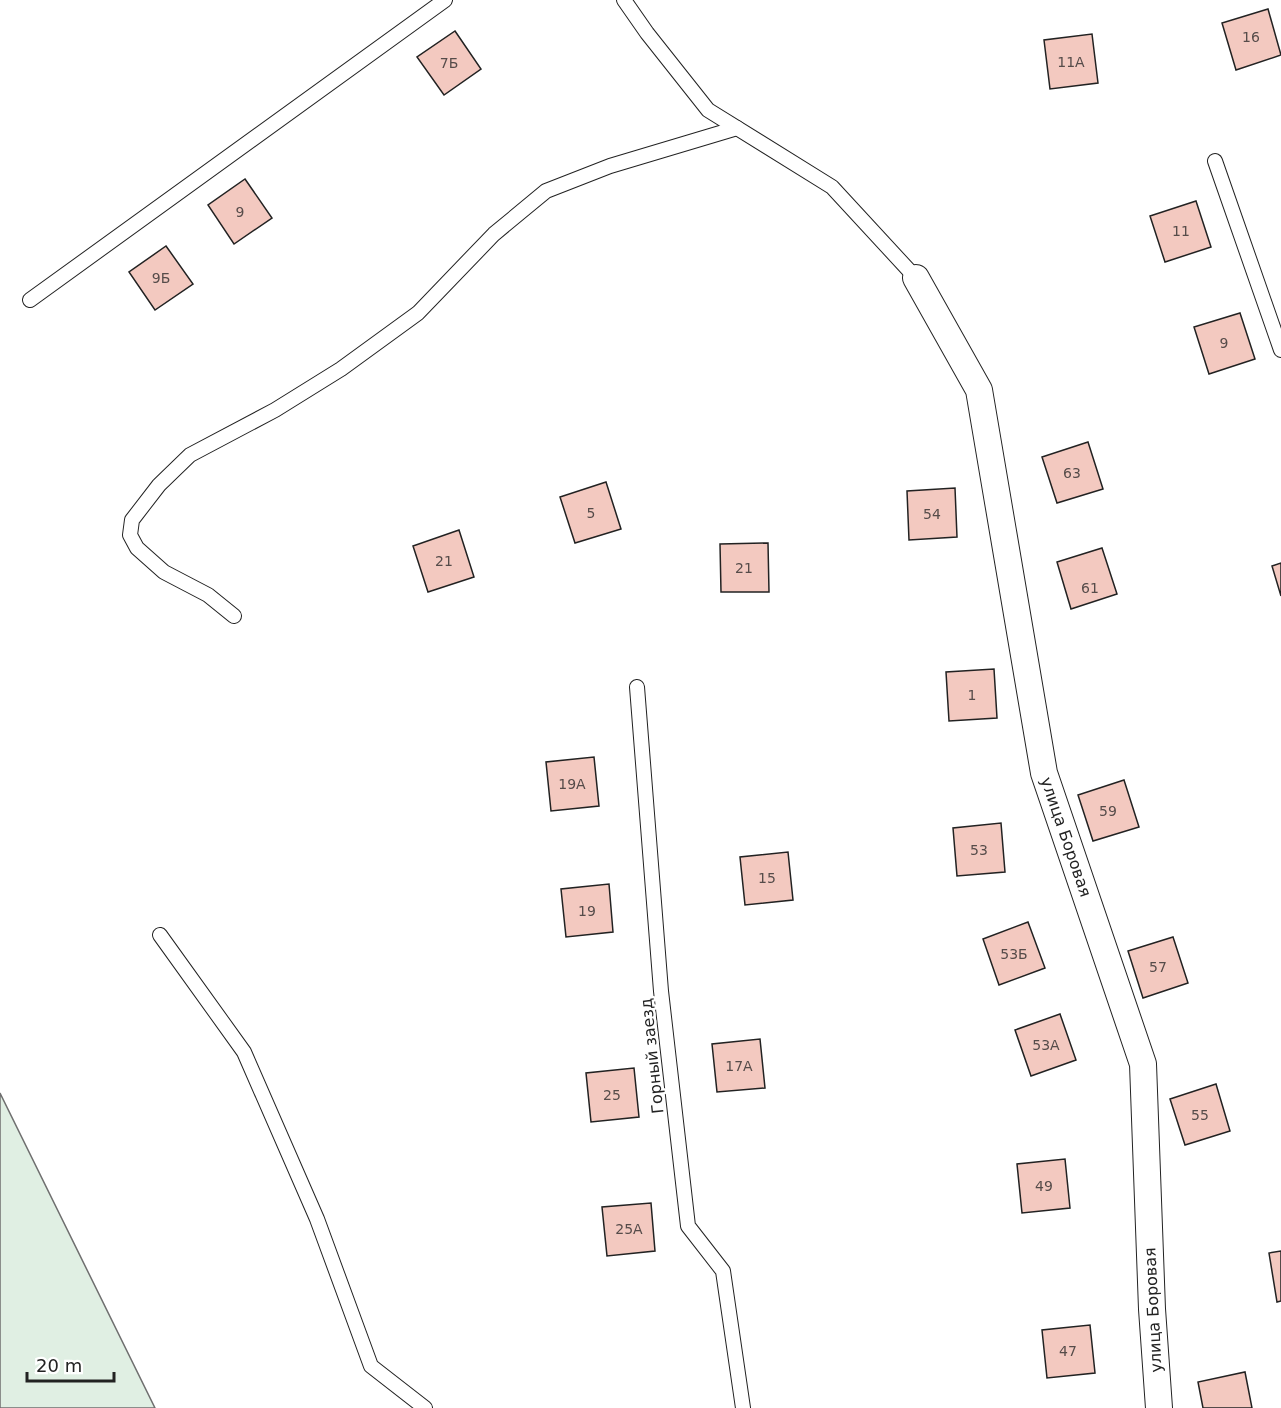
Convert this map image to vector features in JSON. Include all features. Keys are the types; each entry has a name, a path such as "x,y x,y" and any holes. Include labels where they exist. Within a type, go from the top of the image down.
{"street":[{"name":"улица Боровая","path":"916,278 979,390 1044,773 1143,1064 1152,1309 1159,1408"}],"lane":[{"path":"30,300 445,0"},
{"path":"624,0 708,110 832,187 916,278"},
{"path":"234,616 208,595 164,572 137,548 130,535 132,520 159,485 190,455 275,410 322,381 418,313 494,234 546,191 610,166 737,128"},
{"path":"1215,161 1281,350"},
{"name":"Горный заезд","path":"636,687 661,991 688,1226 723,1271 743,1408"},
{"path":"160,935 244,1052 317,1219 371,1366 425,1408"}],"green space":[{"path":"0,1093 155,1408 0,1408"}],"building":[{"path":"1268,9 1281,55 1236,70 1222,23"},
{"path":"455,31 481,69 444,95 417,57"},
{"path":"1092,34 1098,83 1050,89 1044,40"},
{"path":"245,179 272,218 234,244 208,205"},
{"path":"1196,201 1211,247 1165,262 1150,216"},
{"path":"166,246 193,284 155,310 129,272"},
{"path":"1240,313 1255,359 1209,374 1194,327"},
{"path":"1088,442 1103,489 1057,503 1042,457"},
{"path":"606,482 621,529 575,543 560,497"},
{"path":"955,488 957,537 909,540 907,491"},
{"path":"459,530 474,577 428,592 413,546"},
{"path":"768,543 769,592 721,592 720,544"},
{"path":"1102,548 1117,594 1071,609 1057,562"},
{"path":"1281,563 1281,596 1272,566"},
{"path":"994,669 997,718 949,721 946,672"},
{"path":"594,757 599,806 551,811 546,762"},
{"path":"1124,780 1139,827 1093,841 1078,795"},
{"path":"1001,823 1005,872 957,876 953,828"},
{"path":"788,852 793,900 745,905 740,857"},
{"path":"609,884 613,932 566,937 561,889"},
{"path":"1028,922 1045,968 999,985 983,939"},
{"path":"1173,937 1188,983 1143,998 1128,951"},
{"path":"1060,1014 1076,1060 1031,1076 1015,1030"},
{"path":"760,1039 765,1088 717,1092 712,1044"},
{"path":"634,1068 639,1117 591,1122 586,1073"},
{"path":"1216,1084 1230,1131 1185,1145 1170,1099"},
{"path":"1065,1159 1070,1208 1022,1213 1017,1164"},
{"path":"651,1203 655,1251 607,1256 602,1207"},
{"path":"1281,1251 1281,1301 1277,1302 1269,1253"},
{"path":"1090,1325 1095,1373 1047,1378 1042,1330"},
{"path":"1245,1372 1252,1408 1203,1408 1198,1382"}]}
